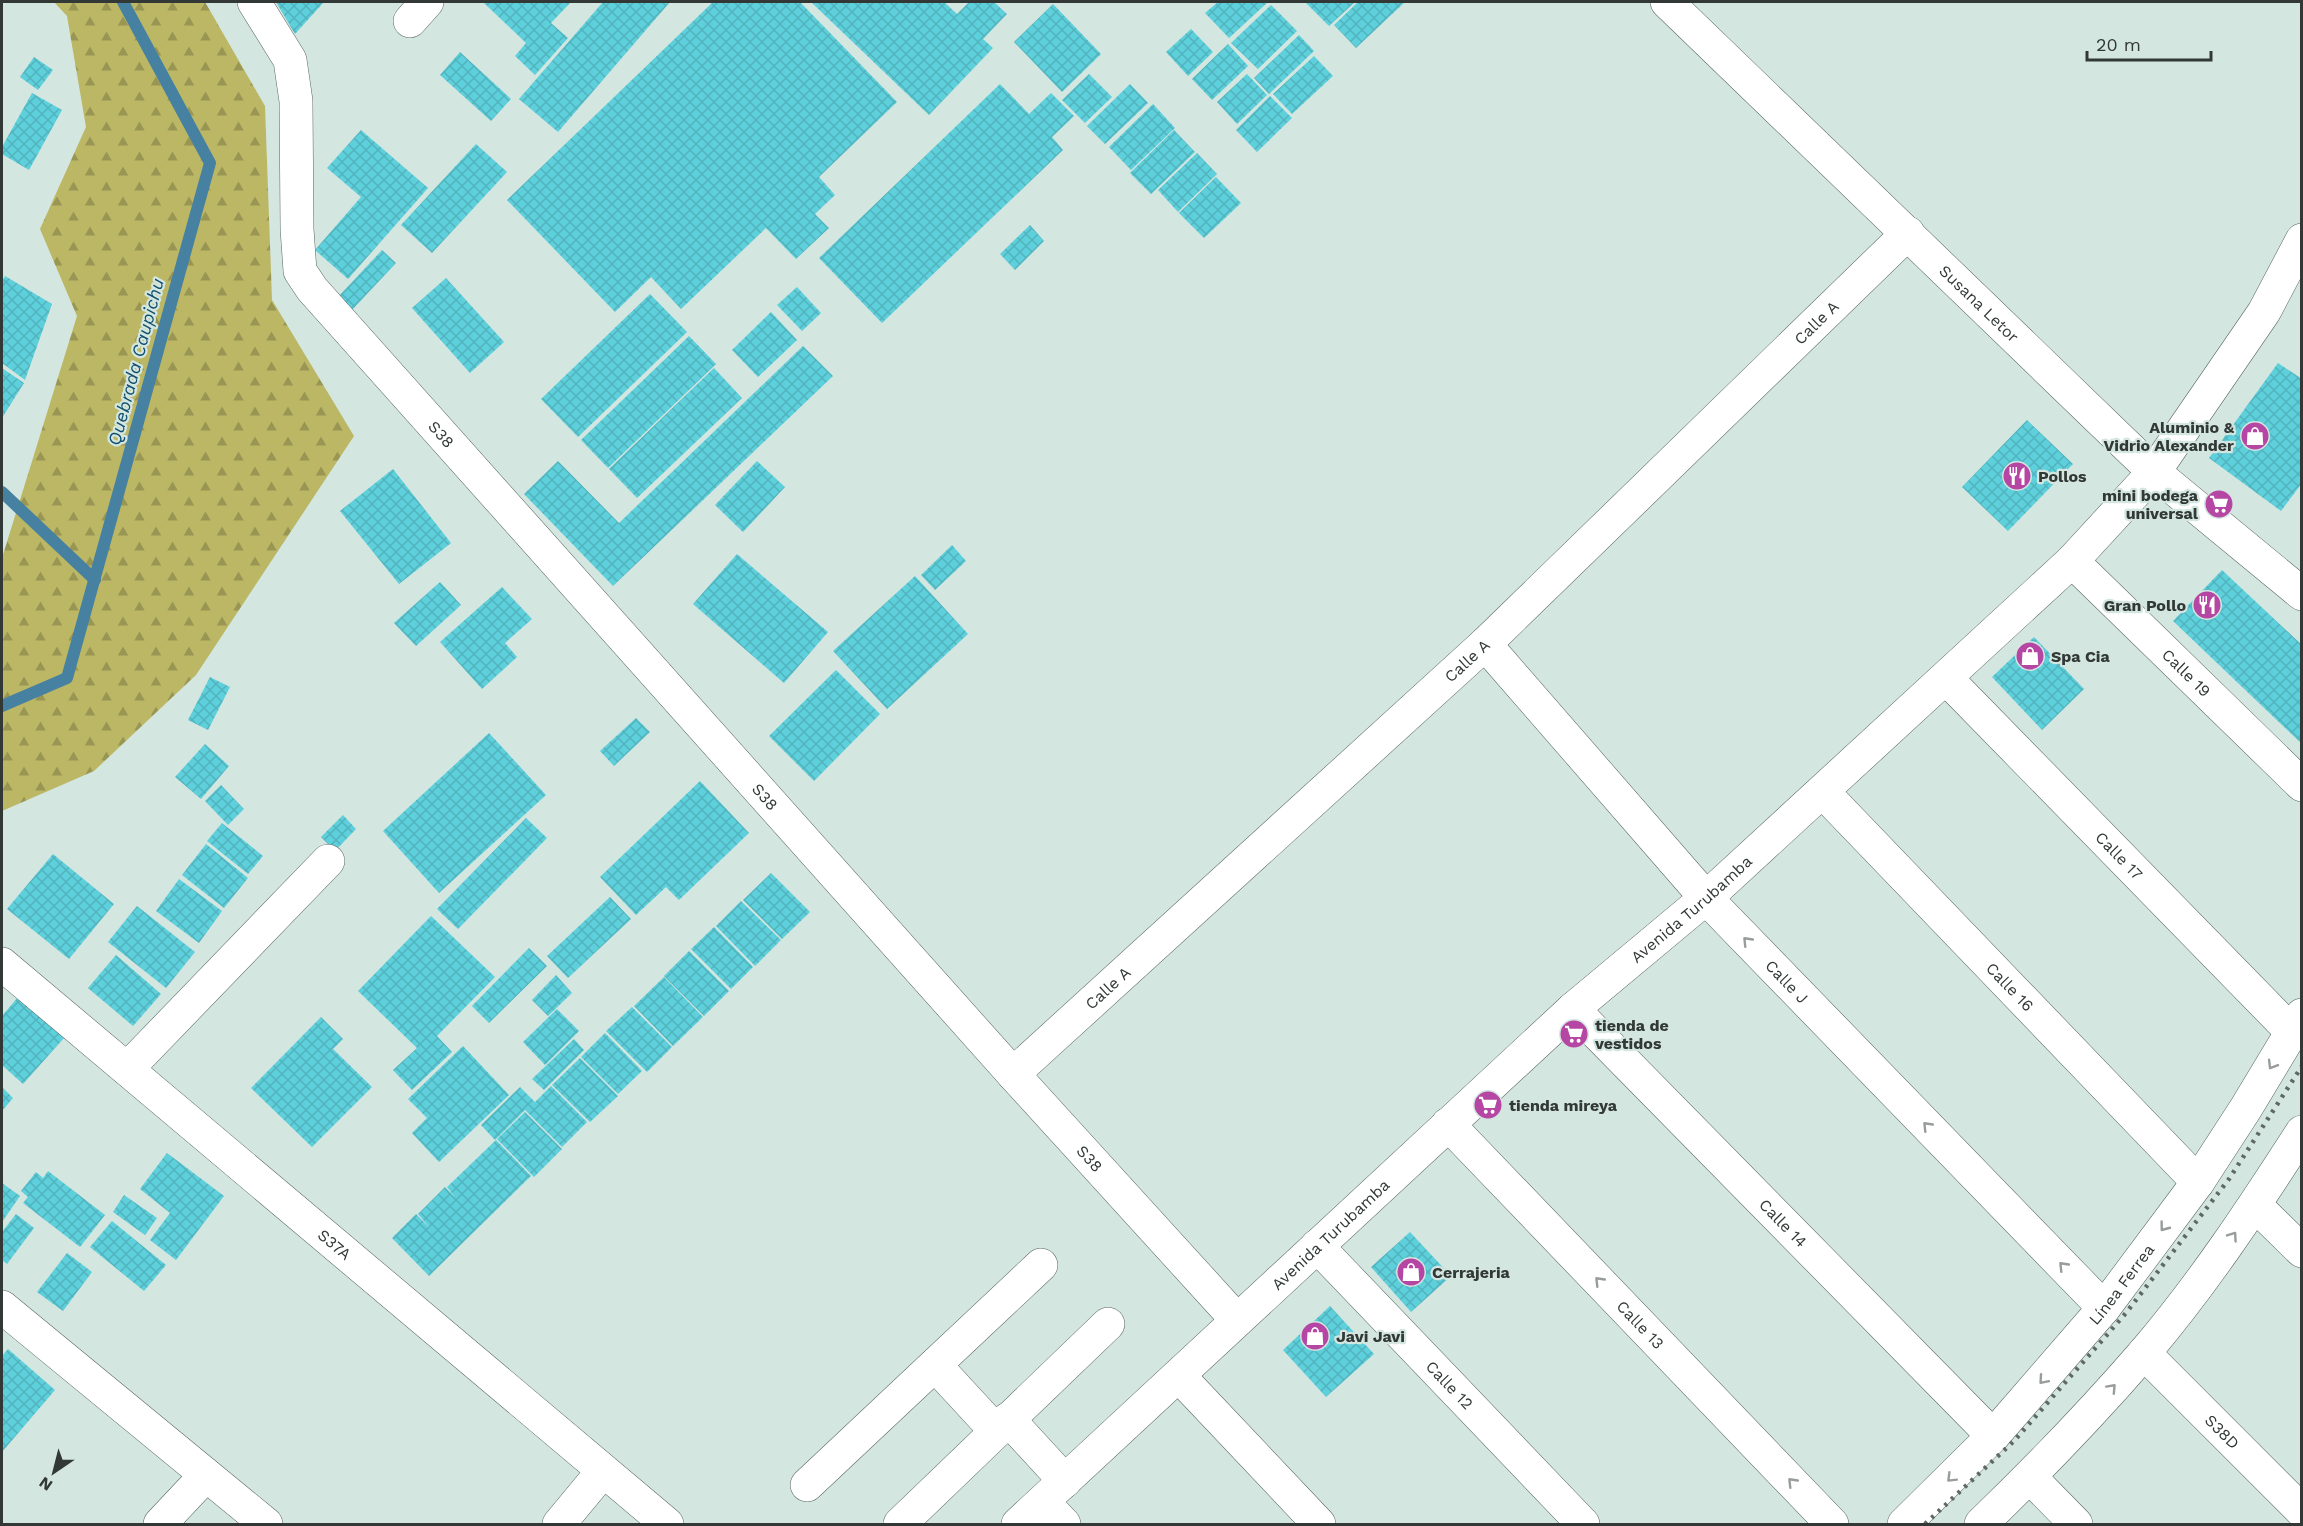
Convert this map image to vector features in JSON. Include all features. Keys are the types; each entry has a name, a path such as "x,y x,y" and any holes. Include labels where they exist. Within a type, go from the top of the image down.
{"street":[{"name":"S38","path":"254,2 290,60 296,101 297,229 300,270 312,289 1013,1074 1237,1320"},
{"name":"Susana Letor","path":"1667,2 2154,472 2301,594"},
{"name":"Calle A","path":"1013,1074 1485,644 1908,233"},
{"name":"Avenida Turubamba","path":"1018,1524 1057,1503 1179,1376 1448,1124 1573,1009 1706,898 2072,561 2154,472 2264,312 2301,240"},
{"name":"Calle 19","path":"2072,561 2301,784"},
{"name":"Calle J","path":"1485,644 1706,898 2104,1308"},
{"name":"Calle 17","path":"1946,678 2297,1023"},
{"name":"Calle 16","path":"1823,792 2198,1182"},
{"path":"127,1070 328,861"},
{"name":"S37A","path":"2,964 667,1524"},
{"name":"Calle 14","path":"1573,1009 1993,1437"},
{"name":"Línea Ferrea","path":"1904,1524 1993,1437 2104,1308 2198,1182 2297,1023"},
{"name":"Calle 13","path":"1448,1124 1832,1524"},
{"path":"1981,1524 2030,1477 2144,1353 2202,1280 2255,1205 2301,1132"},
{"path":"2255,1205 2301,1251"},
{"name":"Calle 12","path":"1317,1246 1583,1524"},
{"path":"807,1485 1041,1265"},
{"path":"2,1307 266,1524"},
{"path":"900,1524 1108,1324"},
{"name":"S38D","path":"2144,1353 2301,1511"},
{"path":"935,1365 1002,1425 1057,1503"},
{"path":"1179,1376 1319,1524"},
{"path":"559,1524 603,1471"},
{"path":"160,1524 206,1475"},
{"path":"2030,1477 2076,1524"}],"green space":[{"path":"54,2 205,2 265,106 272,300 354,436 196,675 94,771 2,811 2,558 77,316 40,229 86,127 67,16"}],"building":[{"path":"276,2 324,2 295,34"},
{"path":"483,2 571,2 551,23 568,38 535,75 515,56 526,43"},
{"path":"603,2 670,2 558,132 519,99"},
{"path":"713,2 800,2 897,102 819,177 835,195 815,214 829,228 796,259 766,228 681,309 651,277 615,312 507,200"},
{"path":"811,2 944,2 957,14 969,2 994,2 1007,14 983,39 993,48 929,115"},
{"path":"1218,2 1268,2 1229,38 1205,13"},
{"path":"1305,2 1355,2 1329,26"},
{"path":"1358,2 1405,2 1356,48 1334,25"},
{"path":"1053,4 1101,54 1062,92 1014,42"},
{"path":"1271,5 1297,31 1258,69 1231,43"},
{"path":"1191,29 1213,52 1188,76 1166,52"},
{"path":"1299,35 1314,51 1269,94 1254,78"},
{"path":"1228,44 1248,66 1212,100 1192,79"},
{"path":"460,52 511,99 491,121 440,75"},
{"path":"1314,56 1333,76 1292,114 1273,94"},
{"path":"34,57 53,70 38,90 20,77"},
{"path":"1089,74 1112,97 1085,123 1062,100"},
{"path":"1247,74 1267,95 1237,124 1217,102"},
{"path":"1000,84 1029,114 1051,93 1074,116 1052,137 1063,150 882,323 819,258"},
{"path":"1130,84 1148,103 1105,144 1087,126"},
{"path":"32,93 62,110 29,170 2,154 2,147"},
{"path":"1270,96 1292,118 1257,152 1236,130"},
{"path":"1153,104 1175,128 1131,170 1109,147"},
{"path":"361,130 428,188 348,279 315,250 361,197 327,168"},
{"path":"1174,130 1195,152 1151,194 1130,173"},
{"path":"476,144 507,172 432,253 401,225"},
{"path":"1197,153 1217,174 1178,212 1158,190"},
{"path":"1216,177 1241,203 1204,238 1179,213"},
{"path":"1030,225 1044,241 1015,270 1000,254"},
{"path":"382,250 396,263 352,310 338,297"},
{"path":"5,276 52,304 25,380 2,363 2,282"},
{"path":"446,278 504,342 470,373 412,308"},
{"path":"797,287 821,313 802,331 777,305"},
{"path":"650,294 687,332 578,437 541,399"},
{"path":"771,312 797,340 758,377 732,350"},
{"path":"689,336 716,364 608,468 581,440"},
{"path":"803,346 833,376 613,586 524,494 558,461 619,523"},
{"name":"Aluminio & Vidrio Alexander","path":"2278,363 2302,379 2302,483 2281,511 2209,458"},
{"path":"2,368 24,383 2,418"},
{"path":"714,368 742,398 637,498 609,469"},
{"name":"Pollos","path":"2027,420 2073,464 2008,531 1962,487"},
{"path":"757,461 785,487 743,532 715,505"},
{"path":"393,469 451,543 399,584 340,511"},
{"path":"952,545 966,561 935,590 921,575"},
{"path":"737,554 828,632 784,683 693,604"},
{"path":"2222,570 2302,645 2302,744 2173,621"},
{"path":"915,576 968,634 887,709 833,651"},
{"path":"440,582 461,605 416,646 394,623"},
{"path":"502,587 532,619 505,643 517,657 482,689 440,642"},
{"path":"2034,637 2084,689 2042,730 1992,677"},
{"path":"836,670 880,714 814,781 769,736"},
{"path":"210,677 230,687 208,730 188,720"},
{"path":"636,718 650,732 614,766 600,751"},
{"path":"489,733 546,795 439,893 383,831"},
{"path":"205,744 229,766 201,799 175,777"},
{"path":"700,781 749,833 679,900 666,887 636,915 600,877"},
{"path":"221,785 244,809 228,825 205,801"},
{"path":"343,815 356,829 335,851 321,837"},
{"path":"526,818 547,838 458,929 437,909"},
{"path":"222,823 263,856 248,874 207,841"},
{"path":"206,844 248,878 224,908 182,875"},
{"path":"53,854 114,904 69,959 7,909"},
{"path":"771,873 810,912 782,939 743,900"},
{"path":"179,879 222,911 199,943 156,911"},
{"path":"610,897 631,919 568,978 547,956"},
{"path":"741,901 781,940 755,966 716,926"},
{"path":"137,906 195,952 166,988 108,942"},
{"path":"431,916 495,977 437,1036 452,1052 412,1090 393,1070 417,1048 358,991"},
{"path":"714,927 753,967 731,989 691,949"},
{"path":"529,948 547,966 489,1023 472,1006"},
{"path":"689,951 729,991 704,1016 664,976"},
{"path":"116,955 161,994 133,1026 88,988"},
{"path":"556,975 572,993 548,1016 532,1000"},
{"path":"664,977 703,1017 673,1046 634,1006"},
{"path":"18,997 64,1038 23,1084 2,1065 2,1016"},
{"path":"632,1007 672,1047 647,1072 606,1031"},
{"path":"557,1009 579,1031 545,1065 523,1042"},
{"path":"321,1017 343,1039 333,1049 372,1087 312,1147 251,1088"},
{"path":"605,1033 642,1071 618,1094 581,1057"},
{"path":"574,1039 584,1050 544,1090 532,1079"},
{"path":"463,1046 509,1095 439,1162 412,1133 427,1118 408,1099"},
{"path":"580,1058 618,1096 590,1122 552,1085"},
{"path":"551,1086 587,1122 562,1147 525,1110 495,1140 481,1125 520,1087 535,1102"},
{"path":"2,1087 13,1098 2,1111"},
{"path":"525,1112 562,1149 534,1177 497,1139"},
{"path":"496,1140 531,1176 429,1276 392,1238 416,1214 430,1228 418,1214 445,1187 455,1197 447,1187"},
{"path":"167,1153 224,1196 176,1260 150,1240 170,1213 140,1189"},
{"path":"48,1171 105,1215 80,1247 23,1203 28,1197 21,1191 36,1172 43,1178"},
{"path":"2,1183 20,1196 2,1222"},
{"path":"124,1195 157,1218 145,1235 113,1212"},
{"path":"16,1214 34,1228 7,1264 2,1260 2,1232"},
{"path":"112,1221 166,1265 144,1291 90,1247"},
{"name":"Cerrajeria","path":"1410,1232 1451,1276 1411,1312 1371,1267"},
{"path":"67,1253 92,1272 63,1311 37,1292"},
{"path":"1330,1306 1374,1354 1326,1397 1283,1350"},
{"path":"8,1349 55,1390 2,1452 2,1356"}],"waterway":[{"name":"Quebrada Caupichu","path":"2,706 67,678 210,163 123,2"},
{"path":"2,492 95,580"}],"railway":[{"path":"1925,1524 2014,1441 2126,1313 2229,1179 2302,1066"}],"place":[{"name":"Aluminio & Vidrio Alexander","path":"2255,436"},
{"name":"Pollos","path":"2017,476"},
{"name":"mini bodega universal","path":"2219,504"},
{"name":"Gran Pollo","path":"2207,605"},
{"name":"Spa Cia","path":"2030,656"},
{"name":"tienda de vestidos","path":"1574,1034"},
{"name":"tienda mireya","path":"1488,1105"},
{"name":"Cerrajeria","path":"1411,1272"},
{"name":"Javi Javi","path":"1315,1336"}]}
